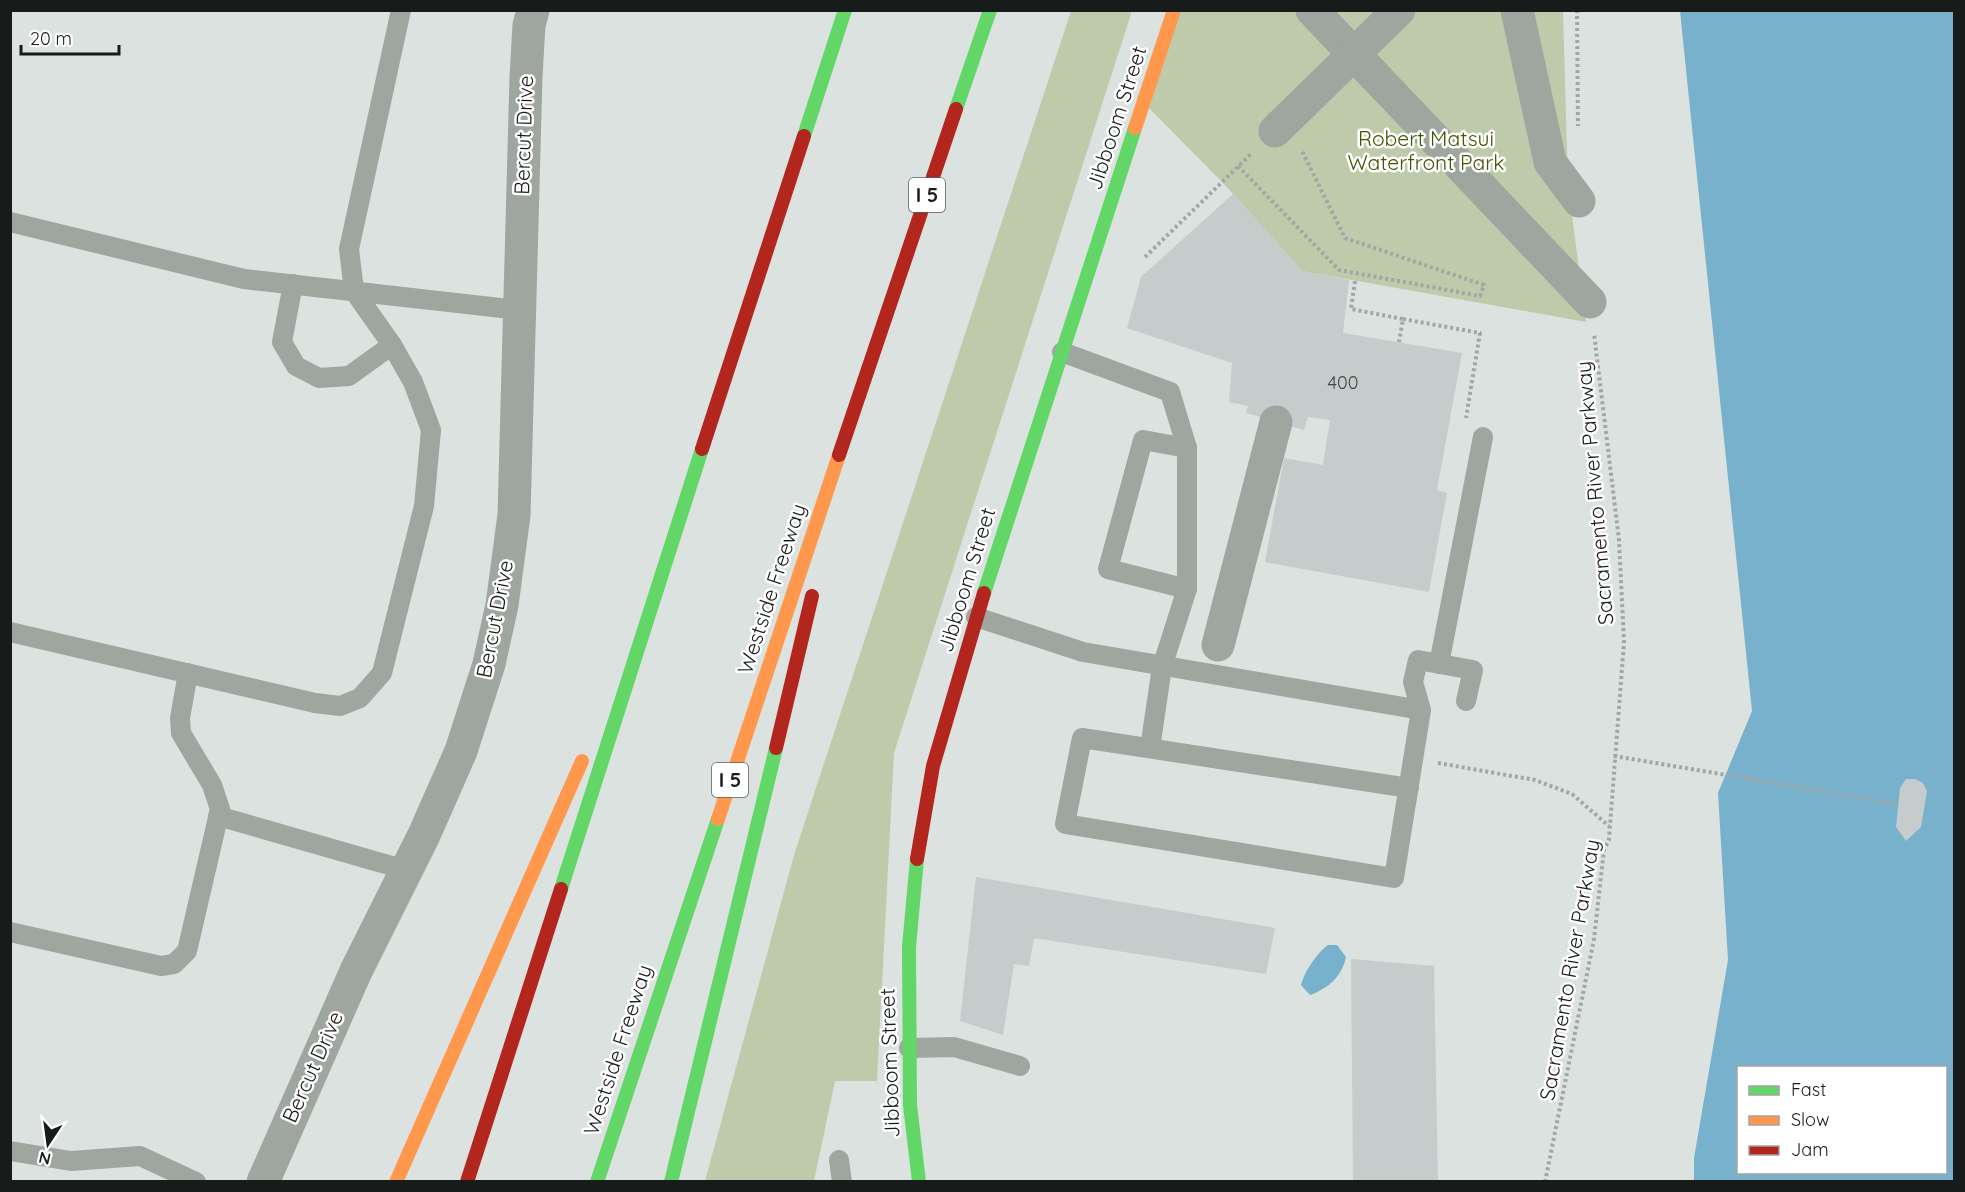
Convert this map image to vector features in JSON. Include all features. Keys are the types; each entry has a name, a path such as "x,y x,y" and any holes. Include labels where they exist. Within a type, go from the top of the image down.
{"main road":[{"path":"467,1182 845,10"},
{"name":"Westside Freeway","path":"597,1182 864,378 990,10"},
{"name":"Jibboom Street","path":"920,1182 910,1106 909,947 916,864 933,766 976,617 1174,10"},
{"path":"822,553 864,378"},
{"path":"671,1182 816,576"},
{"path":"598,725 651,606"},
{"path":"396,1182 588,747"}],"street":[{"name":"Bercut Drive","path":"263,1182 356,971 461,751 489,664 502,605 514,515 526,77 529,25 533,10"},
{"path":"1312,10 1590,302"},
{"path":"1281,125 1399,10"},
{"path":"1517,10 1550,162 1579,201"},
{"path":"1218,645 1276,422"}],"lane":[{"path":"10,632 315,703 340,706 360,698 382,673 424,506 431,430 413,382 392,345 354,291 349,249 401,10"},
{"path":"10,222 244,279 519,310"},
{"path":"293,284 282,342 296,366 319,378 349,376 392,345"},
{"path":"1062,352 1170,392 1186,448 1187,589 1162,667 1150,748"},
{"path":"1439,664 1483,436"},
{"path":"1186,448 1143,440 1108,569 1187,589"},
{"path":"976,617 1083,652 1421,710"},
{"path":"1409,788 1082,738 1065,824 1394,878 1409,788 1421,710 1413,682 1418,660 1473,670 1466,701"},
{"path":"10,932 161,966 174,964 187,951 220,809 212,784 181,733 180,718 188,673"},
{"path":"219,816 406,870"},
{"path":"909,1048 954,1047 1020,1066"},
{"path":"10,1151 71,1161 140,1156 196,1182"},
{"path":"839,1160 842,1182"}],"path":[{"path":"1577,10 1578,129"},
{"path":"1238,166 1338,270 1480,296 1484,285 1345,238 1281,125"},
{"path":"1145,257 1244,160"},
{"path":"1355,281 1351,309 1480,333 1464,428 1483,436"},
{"name":"Sacramento River Parkway","path":"1545,1182 1594,939 1604,850 1609,839 1623,665 1619,540 1590,302"},
{"path":"1399,342 1403,319"},
{"path":"1614,756 1897,804"},
{"path":"1413,758 1535,780 1572,794 1610,826"}],"green space":[{"path":"1071,11 1132,11 894,753 877,1081 835,1081 814,1181 705,1181 794,855"},
{"name":"Robert Matsui Waterfront Park","path":"1175,11 1563,11 1568,185 1586,322 1302,271 1225,185 1145,104"}],"water":[{"path":"1680,11 1954,11 1954,1181 1694,1181 1694,1158 1728,960 1718,793 1752,711"},
{"path":"1328,945 1337,945 1346,957 1344,964 1334,980 1323,989 1310,995 1301,985 1315,958"}],"building":[{"path":"1233,194 1302,271 1349,280 1343,333 1462,353 1437,490 1447,493 1429,592 1265,562 1284,458 1323,465 1330,420 1308,417 1304,430 1246,413 1248,406 1229,402 1232,363 1127,328 1141,277"},
{"path":"1906,779 1915,779 1923,783 1927,791 1921,827 1906,841 1896,827 1900,788"},
{"path":"976,877 1275,928 1266,974 1034,938 1029,966 1014,964 1003,1035 960,1021"},
{"path":"1351,959 1434,966 1438,1182 1353,1182"}],"traffic: fast":[{"path":"804,136 845,10"},
{"path":"956,109 990,10"},
{"path":"984,593 1135,128"},
{"path":"561,889 702,449"},
{"path":"671,1182 776,748"},
{"path":"597,1182 718,819"},
{"path":"917,859 909,947 910,1105 919,1182"}],"traffic: slow":[{"path":"1135,128 1174,10"},
{"path":"718,819 839,455"},
{"path":"396,1182 582,761"}],"traffic: jam":[{"path":"839,455 956,109"},
{"path":"702,449 804,136"},
{"path":"917,859 933,766 984,593"},
{"path":"776,748 812,596"},
{"path":"467,1182 561,889"}]}
